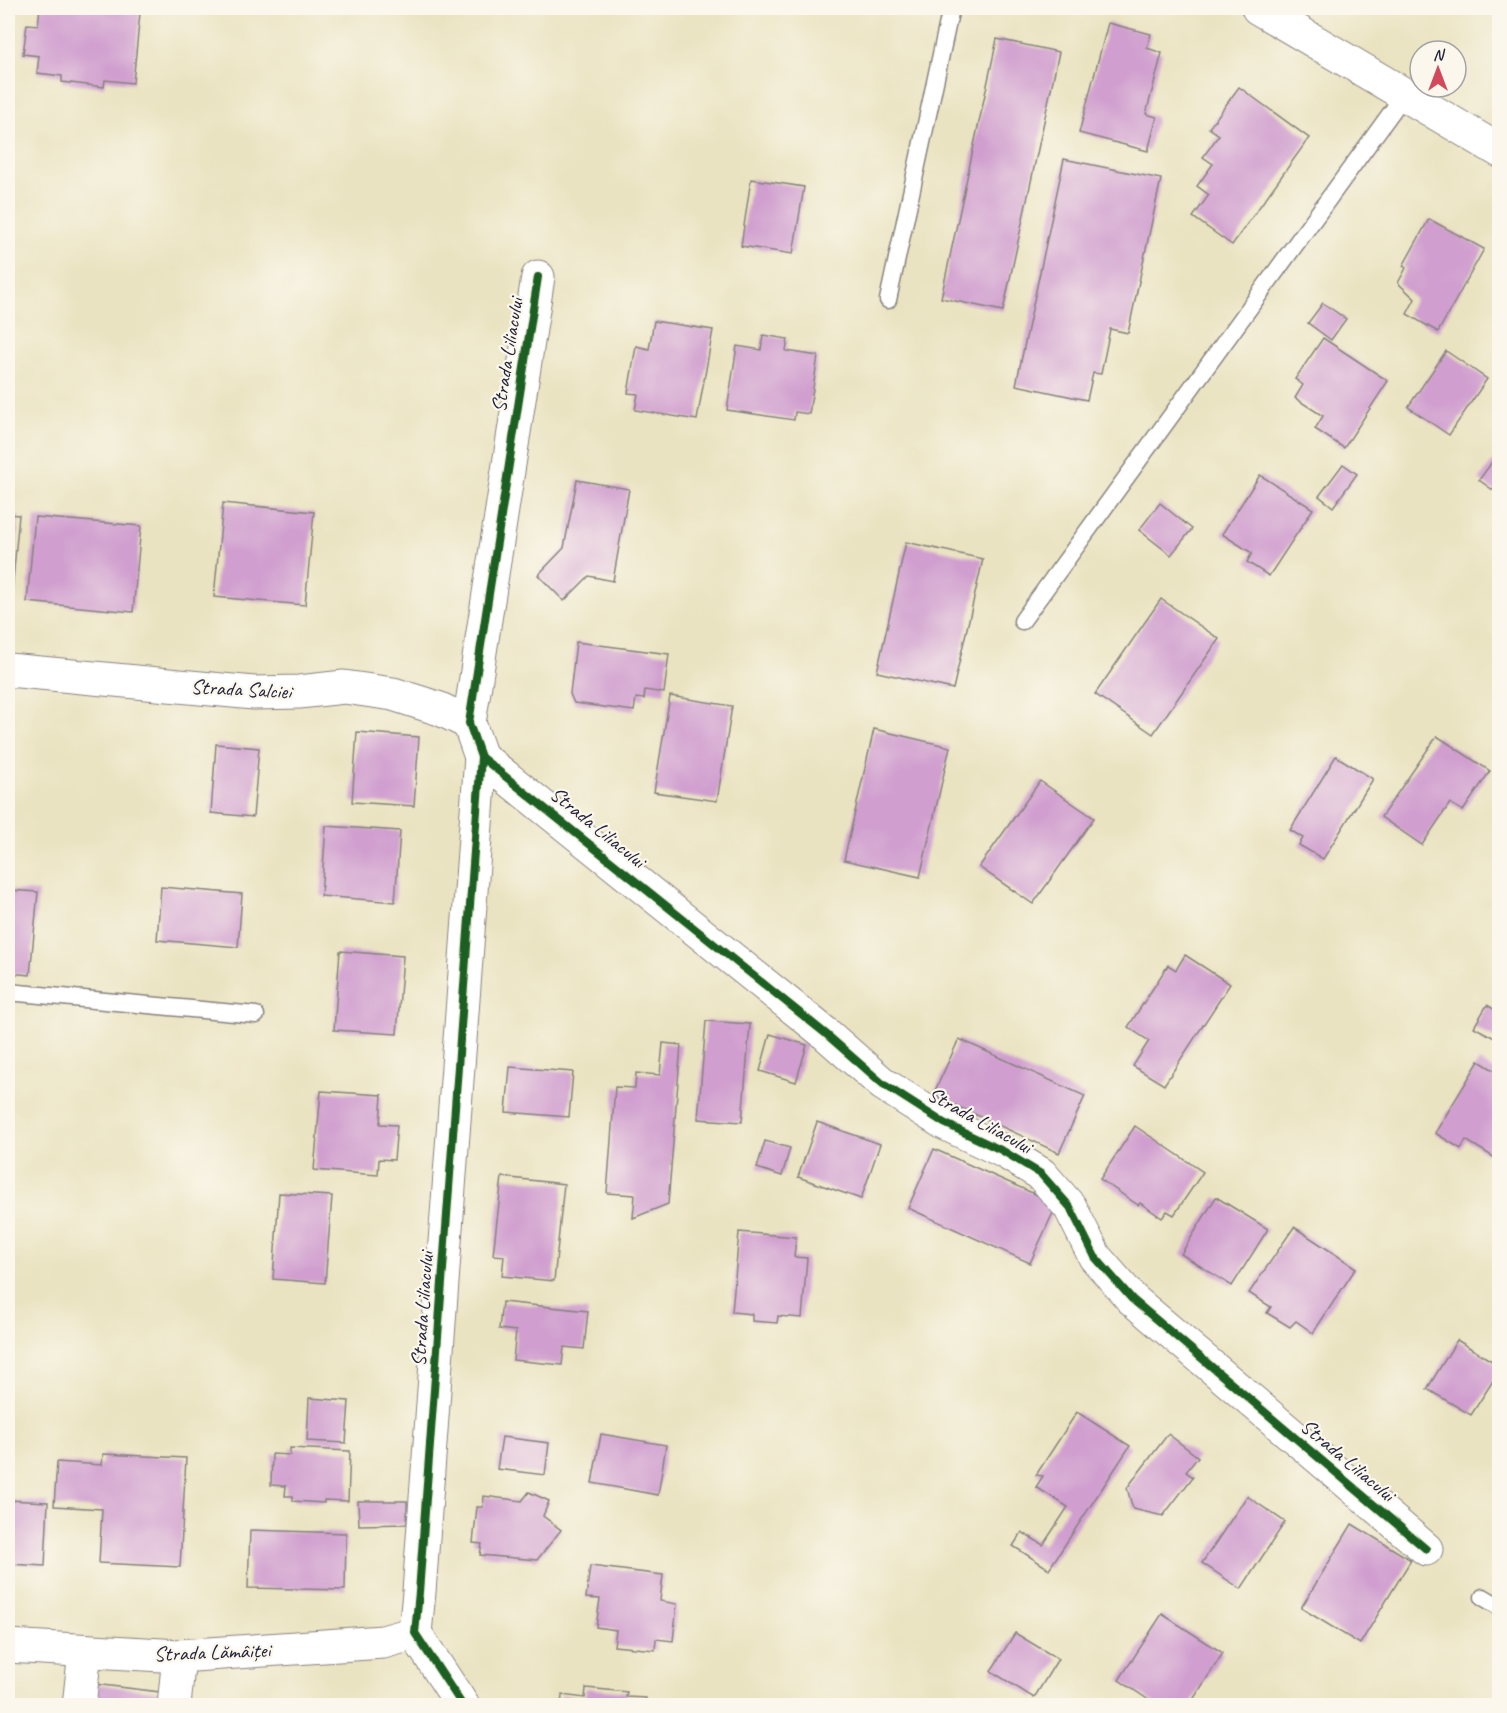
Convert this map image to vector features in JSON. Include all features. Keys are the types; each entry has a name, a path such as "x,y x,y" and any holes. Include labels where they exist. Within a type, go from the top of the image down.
{"street":[{"path":"1258,8 1500,151"},
{"name":"Strada Liliacului","path":"414,1633 419,1592 481,757 469,723 538,277"},
{"name":"Strada Salciei","path":"8,670 254,693 299,692 344,687 393,693 440,709 469,723"},
{"name":"Strada Liliacului","path":"481,757 826,1034 883,1084 944,1123 1003,1151 1041,1174 1070,1207 1095,1257 1131,1299 1426,1549"},
{"path":"414,1633 463,1706"},
{"name":"Strada Lămâiței","path":"8,1646 179,1656 383,1642 414,1633"},
{"path":"79,1706 85,1651"},
{"path":"174,1706 179,1656"}],"lane":[{"path":"888,300 951,8"},
{"path":"1022,621 1404,95"},
{"path":"8,992 256,1015"},
{"path":"1483,1597 1500,1607"}],"building":[{"path":"40,8 90,8 140,13 133,83 105,80 104,87 62,82 62,76 37,73 39,56 23,54 27,24 38,25"},
{"path":"1108,23 1151,34 1147,48 1162,53 1146,114 1157,117 1148,151 1079,133"},
{"path":"997,39 1059,52 1003,311 941,298"},
{"path":"1239,87 1309,138 1232,245 1193,217 1209,195 1197,186 1213,164 1203,157 1219,135 1209,128"},
{"path":"1064,159 1161,179 1128,333 1110,329 1101,374 1093,373 1087,400 1016,385"},
{"path":"751,179 804,187 793,254 741,246"},
{"path":"1429,219 1484,249 1438,332 1407,314 1415,299 1398,283 1406,268 1403,266"},
{"path":"1323,303 1346,319 1331,340 1308,323"},
{"path":"654,321 713,330 697,420 635,410 638,394 628,393 636,346 649,349"},
{"path":"763,335 788,339 786,351 818,356 809,414 795,412 794,420 727,410 737,346 761,350"},
{"path":"1323,338 1388,381 1344,448 1315,429 1323,416 1295,398 1303,385 1295,379"},
{"path":"1446,351 1487,379 1449,435 1408,407"},
{"path":"1500,451 1500,495 1479,480"},
{"path":"1343,464 1357,474 1333,507 1319,496"},
{"path":"1260,475 1313,509 1269,576 1247,562 1252,553 1222,534"},
{"path":"577,480 629,489 613,581 589,576 564,601 538,575 564,548"},
{"path":"223,503 314,512 305,605 214,597"},
{"path":"1160,503 1192,529 1171,555 1139,530"},
{"path":"8,514 19,515 11,602 8,602"},
{"path":"35,517 141,526 133,612 27,602"},
{"path":"906,542 983,559 953,689 877,672"},
{"path":"1161,599 1219,639 1153,734 1095,694"},
{"path":"576,642 669,654 664,693 645,690 644,699 636,698 634,711 574,703 570,694"},
{"path":"670,696 732,706 717,801 654,792"},
{"path":"874,729 950,747 920,877 844,860"},
{"path":"357,732 419,737 414,806 352,802"},
{"path":"1437,736 1490,771 1463,811 1450,803 1422,845 1381,817"},
{"path":"216,744 259,748 253,817 211,813"},
{"path":"1336,756 1373,779 1323,859 1299,845 1303,838 1290,830"},
{"path":"1040,781 1094,818 1033,904 979,867"},
{"path":"326,826 400,831 395,902 321,896"},
{"path":"161,887 242,894 238,947 157,940"},
{"path":"8,890 38,892 30,975 8,973"},
{"path":"340,951 403,956 397,1034 334,1030"},
{"path":"1185,955 1230,984 1164,1085 1133,1066 1149,1041 1128,1027 1168,965 1176,970"},
{"path":"1487,1005 1500,1013 1500,1041 1474,1027"},
{"path":"706,1021 750,1024 742,1122 698,1119"},
{"path":"770,1034 807,1045 796,1082 760,1071"},
{"path":"959,1039 1085,1096 1059,1153 933,1095"},
{"path":"663,1043 681,1045 668,1204 633,1218 635,1195 607,1193 615,1087 635,1088 636,1073 660,1075"},
{"path":"1479,1061 1500,1074 1500,1151 1495,1158 1466,1140 1461,1149 1435,1133"},
{"path":"510,1067 573,1072 569,1117 506,1112"},
{"path":"321,1091 382,1095 380,1124 397,1125 394,1160 379,1159 378,1175 314,1170"},
{"path":"817,1122 880,1144 861,1199 798,1177"},
{"path":"1135,1126 1203,1172 1174,1215 1167,1211 1162,1218 1100,1179"},
{"path":"765,1141 790,1148 782,1176 757,1168"},
{"path":"934,1149 1057,1204 1030,1263 908,1208"},
{"path":"502,1177 564,1184 554,1281 502,1276 504,1256 493,1255"},
{"path":"279,1193 332,1196 325,1283 273,1279"},
{"path":"1216,1197 1268,1229 1232,1286 1181,1254"},
{"path":"1294,1227 1356,1268 1313,1333 1296,1321 1290,1327 1267,1313 1271,1307 1249,1293"},
{"path":"739,1232 796,1237 794,1257 807,1258 802,1318 778,1316 777,1323 752,1321 752,1314 732,1312"},
{"path":"502,1302 588,1311 584,1349 564,1347 562,1365 513,1360 516,1331 499,1329"},
{"path":"1457,1340 1500,1366 1500,1370 1471,1415 1427,1389"},
{"path":"309,1398 349,1401 346,1443 307,1441"},
{"path":"1077,1412 1130,1446 1049,1569 1013,1546 1022,1532 1043,1545 1068,1507 1036,1487 1043,1476 1036,1475"},
{"path":"601,1434 666,1445 658,1495 592,1483"},
{"path":"1168,1434 1198,1457 1186,1472 1193,1477 1163,1516 1133,1509 1127,1488"},
{"path":"502,1437 549,1443 545,1475 497,1469"},
{"path":"290,1448 350,1451 348,1501 324,1500 324,1503 293,1501 293,1496 285,1496 286,1486 271,1485 272,1454 290,1455"},
{"path":"103,1454 186,1458 180,1567 99,1563 102,1509 54,1506 57,1462 102,1465"},
{"path":"529,1492 549,1501 543,1516 561,1530 537,1560 480,1555 482,1544 473,1543 477,1507 483,1507 484,1496 522,1501"},
{"path":"1247,1496 1285,1522 1241,1589 1202,1563"},
{"path":"8,1500 48,1502 45,1566 8,1564"},
{"path":"358,1501 407,1501 407,1524 359,1525"},
{"path":"1352,1524 1411,1560 1360,1644 1301,1608"},
{"path":"250,1530 346,1533 345,1590 248,1588"},
{"path":"590,1566 663,1575 660,1601 677,1604 673,1641 656,1639 655,1650 614,1646 616,1630 596,1627 600,1599 586,1598"},
{"path":"1162,1614 1223,1653 1189,1706 1158,1706 1119,1680"},
{"path":"1015,1633 1058,1659 1034,1698 991,1671"},
{"path":"94,1684 160,1692 159,1706 92,1706"},
{"path":"586,1688 627,1692 626,1697 646,1698 645,1706 561,1706 562,1695 585,1698"}],"cycle path":[{"path":"481,757 469,723 538,277"},
{"path":"463,1706 415,1633 481,757 826,1034 883,1084 944,1123 1003,1151 1041,1174 1070,1207 1095,1257 1132,1299 1426,1549"}]}
